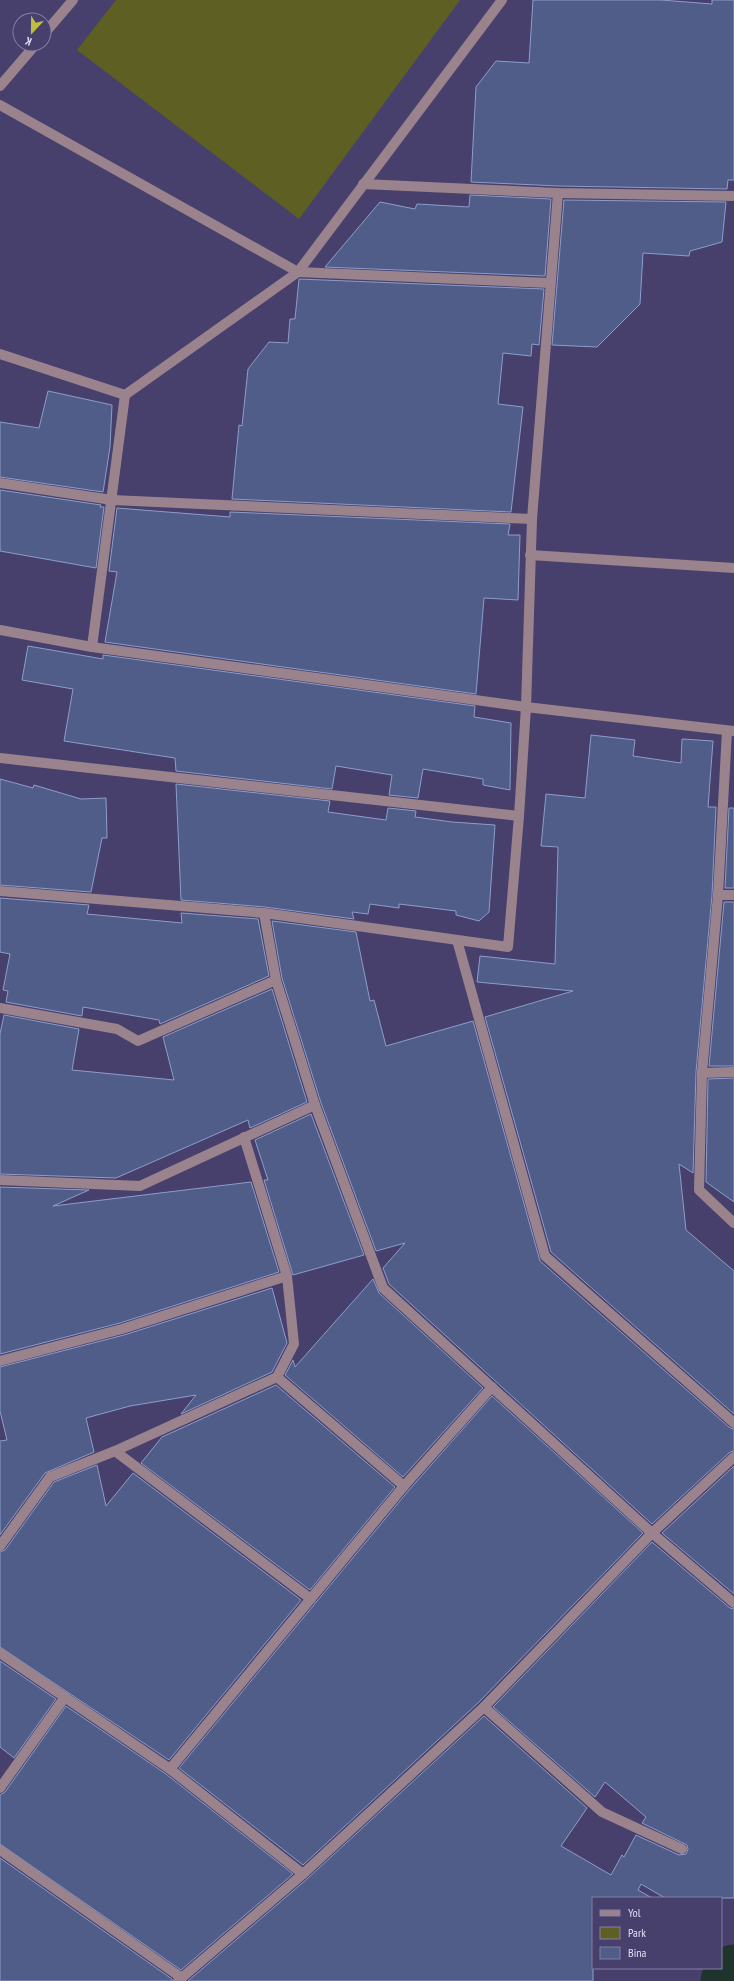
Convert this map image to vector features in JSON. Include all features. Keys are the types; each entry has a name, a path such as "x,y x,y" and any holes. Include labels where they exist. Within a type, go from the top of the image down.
{"street":[{"path":"52,25 73,0"},
{"path":"92,647 125,395 298,272 502,0"},
{"path":"0,86 29,52"},
{"path":"0,105 298,272 550,283"},
{"path":"363,184 558,193 734,196"},
{"path":"0,891 264,913 508,947 526,707 532,519 558,193"},
{"path":"0,354 125,395"},
{"path":"0,483 112,500 532,519"},
{"path":"530,555 734,568"},
{"path":"0,630 92,647 526,707 730,731 718,894 702,1073 700,1190 734,1223"},
{"path":"0,758 519,816"},
{"path":"718,894 734,895"},
{"path":"264,913 276,980 315,1105 383,1288 652,1533 734,1603"},
{"path":"457,940 545,1256 734,1424"},
{"path":"0,1008 117,1029 138,1041 276,980"},
{"path":"702,1073 734,1072"},
{"path":"0,1180 140,1186 315,1105"},
{"path":"0,1546 50,1477 115,1451 277,1377 294,1344 287,1276 244,1137"},
{"path":"0,1361 122,1329 287,1276"},
{"path":"277,1377 404,1486"},
{"path":"170,1769 404,1486 492,1387"},
{"path":"115,1451 311,1598"},
{"path":"0,1850 180,1979 303,1874 484,1707 652,1533 734,1457"},
{"path":"0,1653 170,1769 303,1874"},
{"path":"0,1788 65,1698"},
{"path":"484,1707 602,1812 682,1850"}],"green space":[{"path":"116,0 460,0 299,219 77,50"}],"building":[{"path":"533,0 661,0 712,4 712,0 734,0 734,180 728,180 727,189 558,186 471,182 476,87 496,61 529,63"},
{"path":"470,195 551,199 545,276 325,267 380,202 415,209 417,204 469,207"},
{"path":"564,200 726,202 722,242 690,251 689,256 643,253 640,304 597,347 552,345"},
{"path":"299,279 544,289 539,345 532,344 531,356 503,353 498,404 523,407 511,512 232,499 239,425 242,426 248,369 269,342 288,343 290,319 295,319"},
{"path":"48,391 112,405 110,447 103,492 0,477 0,422 39,428"},
{"path":"0,490 101,505 100,507 104,507 96,568 0,551"},
{"path":"117,508 230,517 230,512 510,524 508,535 520,535 518,600 484,598 476,694 105,642 117,572 109,571"},
{"path":"28,646 103,659 103,655 475,706 474,717 511,723 510,790 483,785 483,779 423,769 418,798 389,795 392,775 336,766 332,789 176,771 175,758 64,741 73,689 22,680"},
{"path":"591,735 635,740 633,756 681,763 682,739 713,741 708,807 716,807 712,895 696,1072 693,1173 679,1164 686,1230 734,1271 734,1414 551,1252 485,1017 573,991 477,982 480,956 555,964 558,847 541,846 546,794 585,798"},
{"path":"0,779 33,788 34,785 81,799 106,798 107,838 102,838 91,892 0,885"},
{"path":"176,784 330,801 328,812 386,820 388,808 416,811 415,817 452,822 495,825 489,912 479,921 456,915 456,911 399,904 399,908 370,904 368,914 352,912 354,919 265,907 181,900"},
{"path":"729,808 734,808 734,888 725,888"},
{"path":"0,898 89,905 87,914 182,923 181,913 258,919 269,976 160,1024 159,1020 83,1007 82,1016 6,1002 8,991 3,990 10,954 0,952"},
{"path":"724,902 734,902 734,1066 709,1066"},
{"path":"272,921 356,932 370,1001 374,1000 386,1046 473,1021 540,1261 730,1428 734,1429 734,1451 730,1452 652,1524 389,1284 383,1268 405,1243 376,1251 321,1103 282,978"},
{"path":"272,989 307,1102 250,1128 248,1120 116,1178 0,1174 0,1034 4,1015 79,1029 72,1070 174,1080 163,1037"},
{"path":"734,1078 734,1202 706,1182 708,1079"},
{"path":"311,1114 364,1255 293,1275 264,1180 268,1180 255,1140"},
{"path":"251,1182 279,1272 120,1323 0,1354 0,1187 89,1190 53,1206"},
{"path":"373,1279 379,1293 483,1388 403,1477 285,1375 293,1360 295,1367"},
{"path":"272,1288 287,1343 272,1372 181,1414 196,1395 130,1406 86,1418 94,1452 45,1473 0,1535 0,1441 7,1440 0,1411 0,1367 124,1335"},
{"path":"276,1385 395,1487 310,1590 141,1463 162,1437"},
{"path":"492,1396 643,1533 479,1702 303,1865 179,1768 409,1490"},
{"path":"97,1465 106,1506 133,1473 301,1600 169,1760 0,1647 0,1552 5,1550 54,1482"},
{"path":"734,1466 734,1594 662,1533"},
{"path":"652,1542 730,1608 734,1609 734,1898 663,1897 641,1884 638,1890 650,1897 592,1897 593,1981 188,1981 307,1879 484,1716 587,1808 561,1846 611,1875 622,1855 624,1857 636,1835 679,1855 686,1854 688,1849 687,1845 642,1823 646,1817 605,1782 595,1797 493,1707"},
{"path":"0,1661 56,1699 14,1758 0,1747"},
{"path":"66,1706 166,1774 293,1874 181,1970 0,1844 0,1795 5,1792"},
{"path":"0,1858 172,1979 172,1981 0,1981"}],"waterway":[{"path":"728,1981 734,1972"}]}
